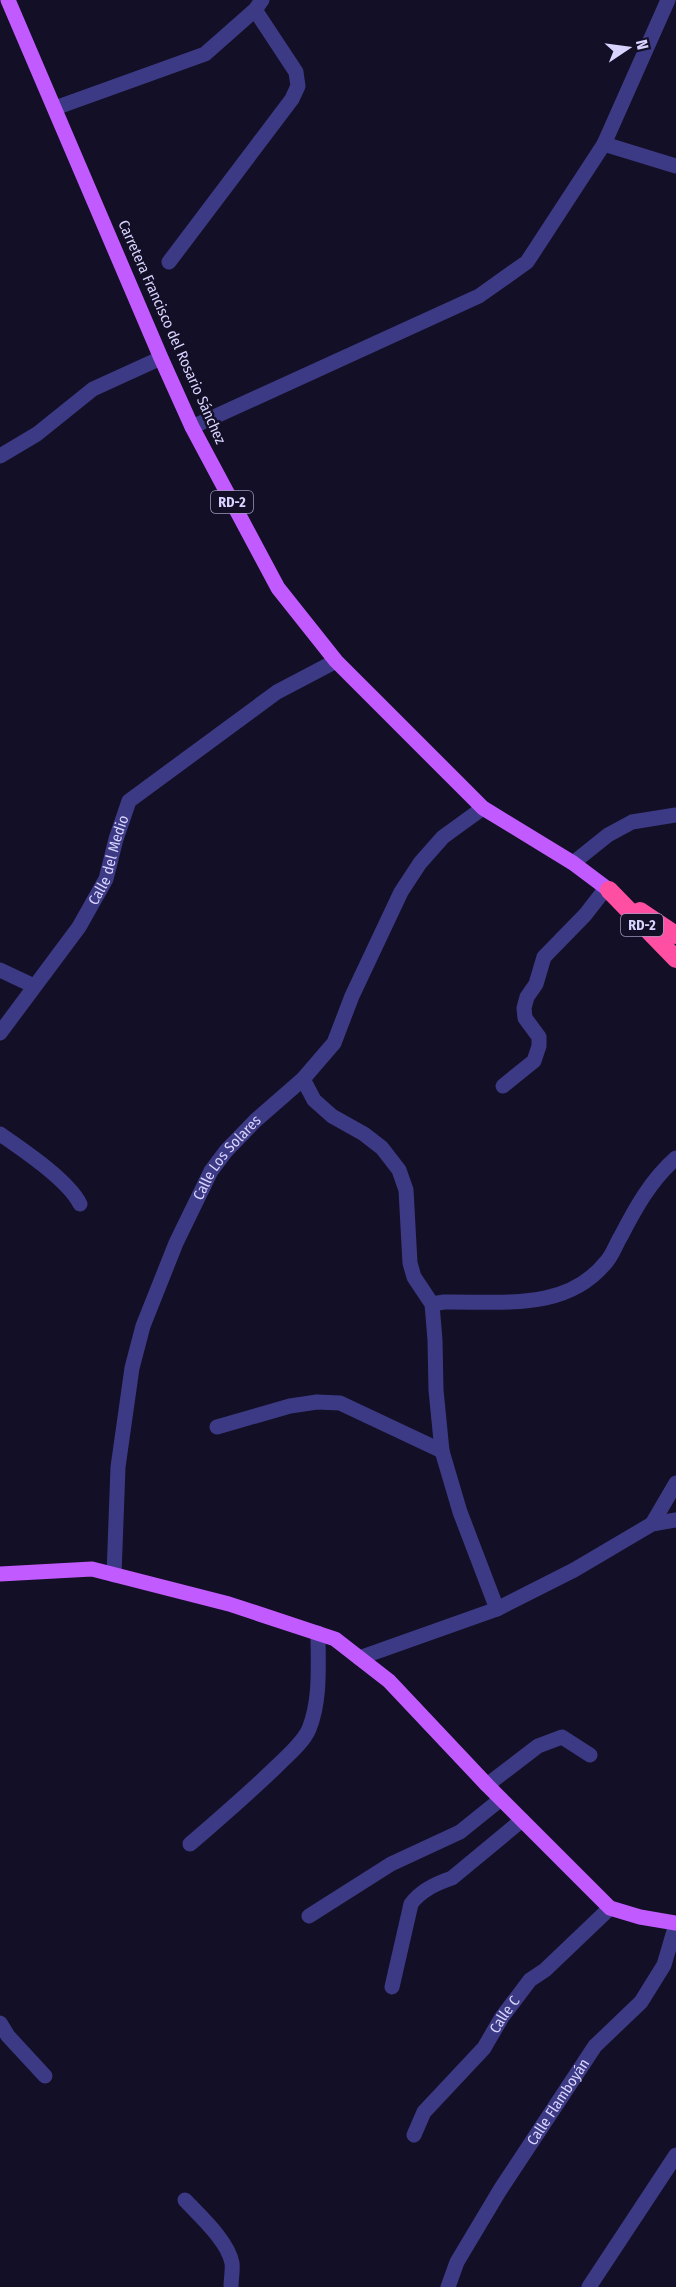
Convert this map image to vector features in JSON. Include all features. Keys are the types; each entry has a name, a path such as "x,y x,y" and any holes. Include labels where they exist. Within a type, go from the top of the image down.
{"highway":[{"name":"RD-2","path":"607,889 676,935"},
{"name":"RD-2","path":"607,889 676,959"}],"main road":[{"name":"Carretera Francisco del Rosario Sánchez","path":"8,0 160,358 192,427 278,588 336,662 483,808 573,863 607,889"},
{"path":"0,1574 92,1569 229,1604 335,1639 389,1681 487,1785 610,1908 676,1924"}],"street":[{"path":"0,7 8,0"},
{"path":"192,427 479,296 527,262 604,144 668,0"},
{"path":"55,108 205,54 258,5 296,72 298,86 292,99 169,262"},
{"path":"604,144 676,166"},
{"path":"0,456 37,434 93,389 160,358"},
{"name":"Calle del Medio","path":"0,1034 79,927 106,879 116,838 129,801 277,692 336,662"},
{"name":"Calle Los Solares","path":"114,1575 118,1467 132,1368 144,1326 176,1243 211,1171 256,1120 303,1079 334,1043 352,996 401,892 420,863 443,837 483,808"},
{"path":"573,863 608,835 632,822 676,815"},
{"path":"503,1086 534,1061 539,1047 539,1037 525,1018 524,1008 527,997 536,984 544,957 607,889"},
{"path":"0,970 34,986"},
{"path":"303,1079 314,1100 332,1116 364,1134 382,1149 399,1170 406,1190 410,1263 414,1277 432,1304 436,1390 442,1450 460,1512 497,1609"},
{"path":"0,1134 52,1173 75,1194 80,1204"},
{"path":"432,1304 532,1302 555,1297 571,1290 608,1260 646,1191 676,1158"},
{"path":"217,1427 290,1406 317,1402 340,1403 442,1450"},
{"path":"652,1524 676,1483"},
{"path":"359,1658 497,1609 573,1570 652,1524 676,1520"},
{"path":"190,1844 251,1791 291,1753 308,1732 315,1710 318,1689 318,1633"},
{"path":"487,1785 538,1746 562,1737 590,1755"},
{"path":"309,1916 391,1864 460,1832 501,1799"},
{"path":"392,1987 411,1904 415,1898 438,1882 452,1878 522,1820"},
{"name":"Calle C","path":"414,2135 424,2112 484,2048 502,2017 530,1980 545,1970 610,1908"},
{"name":"Calle Flamboyán","path":"448,2287 457,2262 500,2190 594,2046 641,2002 664,1965 676,1924"},
{"path":"0,2023 8,2036 45,2076"},
{"path":"589,2287 676,2155"},
{"path":"185,2200 217,2235 228,2254 232,2263 231,2287"}]}
